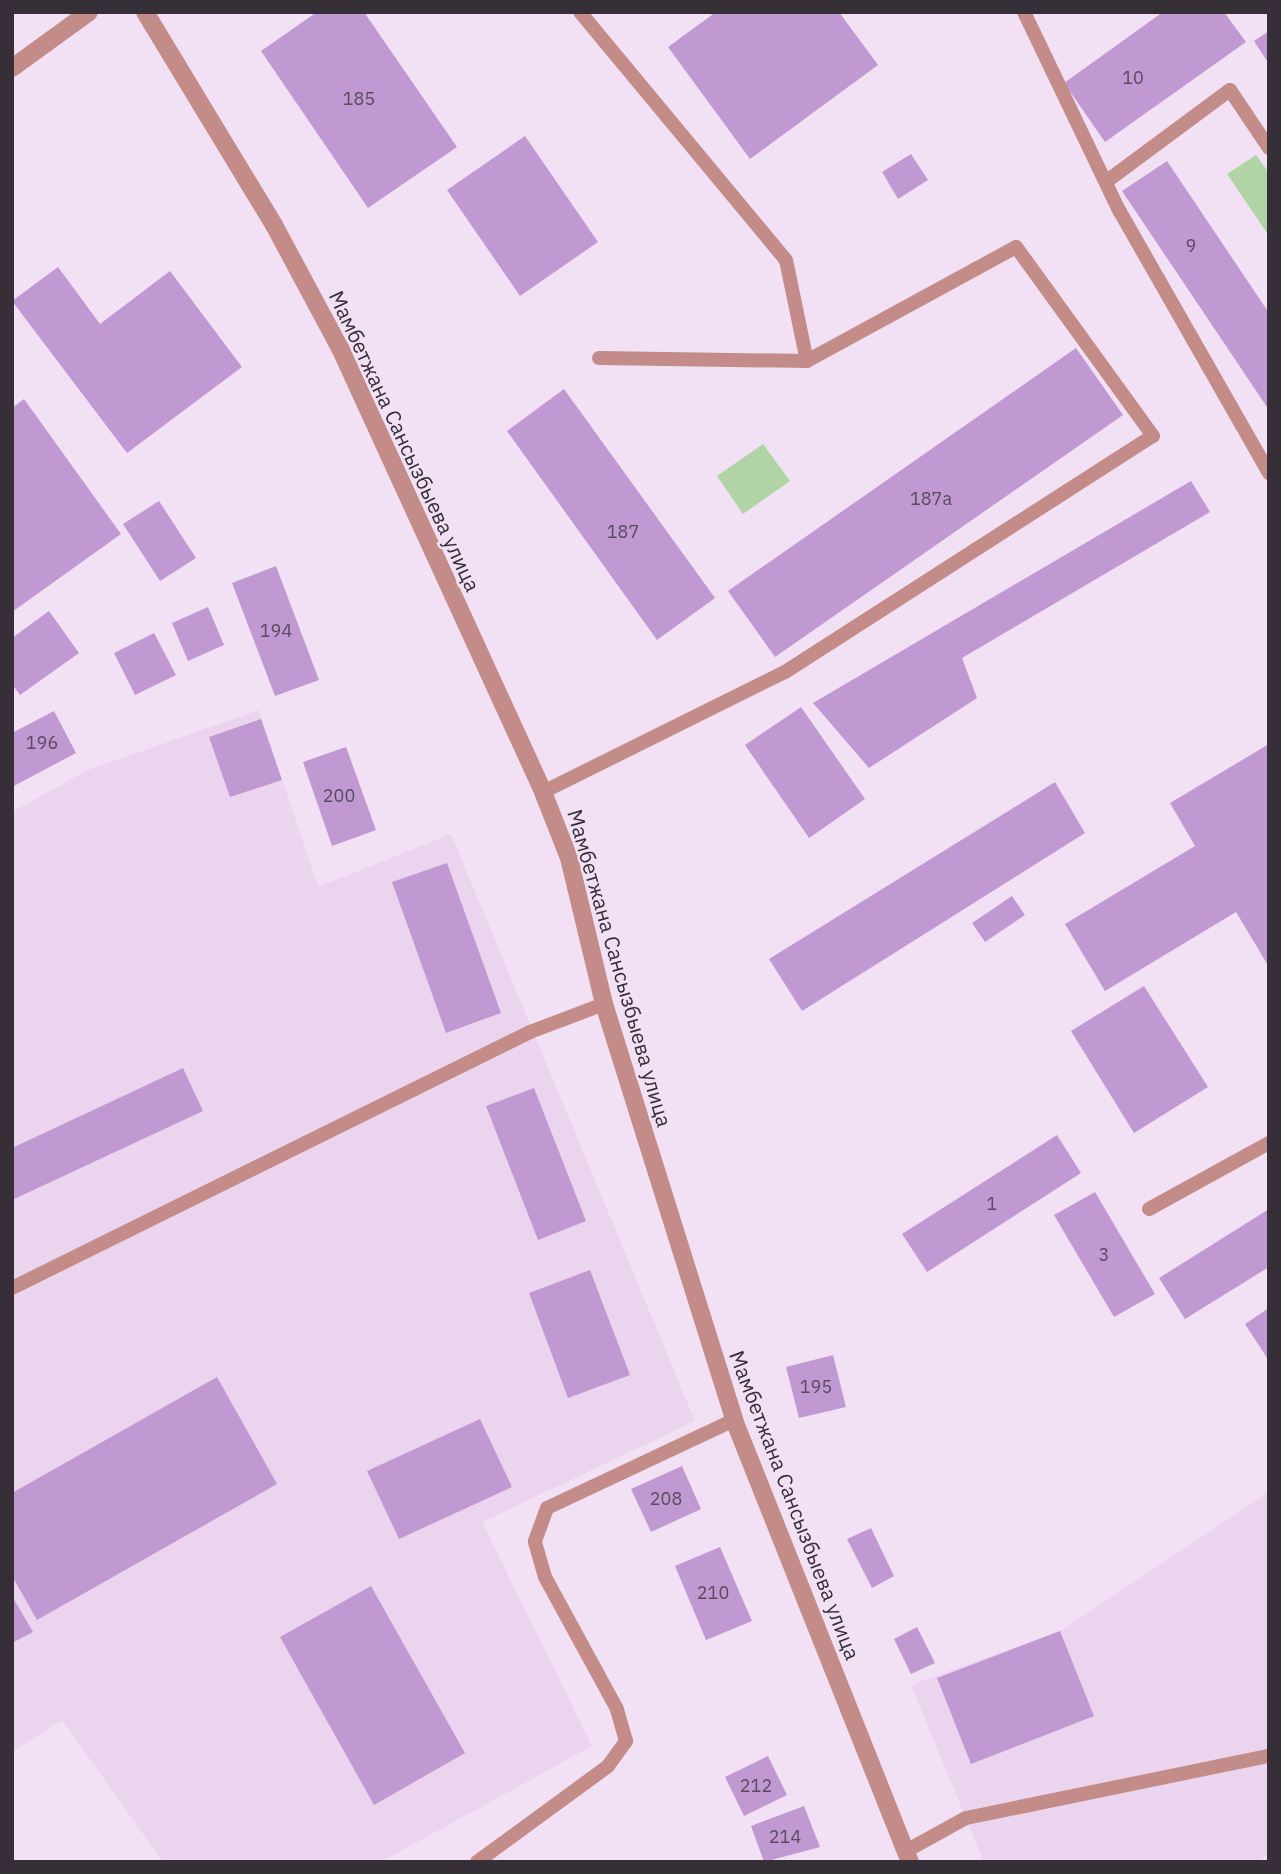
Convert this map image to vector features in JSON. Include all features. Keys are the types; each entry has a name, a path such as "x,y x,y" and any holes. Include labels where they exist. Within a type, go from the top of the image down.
{"street":[{"path":"12,68 89,12"},
{"name":"Мамбетжана Сансызбыева улица","path":"145,12 274,225 340,348 543,792 569,858 604,1004 734,1420 908,1856"}],"lane":[{"path":"580,12 786,260 807,361"},
{"path":"1024,12 1107,181 1269,473"},
{"path":"1107,181 1230,90 1269,148"},
{"path":"543,792 785,672 1153,436 1016,247 807,361 599,358"},
{"path":"12,1288 530,1032 604,1004"},
{"path":"1149,1209 1269,1143"},
{"path":"477,1862 608,1766 626,1741 617,1709 545,1577 535,1541 547,1508 734,1420"},
{"path":"908,1856 966,1818 1269,1756"}],"shaded area":[{"path":"259,710 318,887 451,834 695,1421 482,1522 592,1746 381,1862 163,1862 62,1720 12,1752 12,812 88,770"},
{"path":"1269,1492 1269,1853 1258,1862 984,1862 911,1685 1060,1631"}],"green space":[{"path":"1256,155 1269,173 1269,236 1227,174"},
{"path":"763,444 790,481 743,514 717,476"}],"building":[{"path":"317,12 364,12 457,147 368,208 261,51"},
{"path":"716,12 839,12 878,65 750,159 668,47"},
{"path":"1163,12 1224,12 1246,42 1105,142 1064,83"},
{"path":"1269,31 1269,64 1254,41"},
{"path":"525,136 598,242 520,296 447,190"},
{"path":"911,154 928,180 898,199 882,172"},
{"path":"1167,161 1269,313 1269,410 1122,191"},
{"path":"58,267 100,324 170,271 242,367 127,453 12,301"},
{"path":"1076,348 1123,415 775,657 728,591"},
{"path":"564,389 715,598 657,640 507,431"},
{"path":"24,399 121,534 12,612 12,408"},
{"path":"1191,481 1210,512 962,658 977,698 869,768 813,703"},
{"path":"159,501 196,558 160,581 123,524"},
{"path":"276,566 319,680 275,696 232,583"},
{"path":"208,607 224,645 188,661 172,623"},
{"path":"49,611 79,653 20,695 12,684 12,638"},
{"path":"154,633 176,675 135,695 114,653"},
{"path":"801,707 865,799 809,838 745,745"},
{"path":"54,711 76,753 12,787 12,733"},
{"path":"261,719 282,780 230,797 209,737"},
{"path":"1269,744 1269,967 1236,912 1105,991 1065,924 1195,846 1170,803"},
{"path":"346,747 376,830 332,846 303,762"},
{"path":"1055,782 1085,833 802,1011 769,959"},
{"path":"447,863 501,1013 446,1033 392,882"},
{"path":"1012,896 1025,915 985,942 972,923"},
{"path":"1144,986 1208,1087 1134,1133 1071,1031"},
{"path":"183,1068 203,1111 12,1200 12,1148"},
{"path":"534,1088 586,1221 538,1240 486,1106"},
{"path":"1057,1135 1081,1173 927,1272 902,1234"},
{"path":"1095,1192 1155,1294 1114,1317 1054,1215"},
{"path":"1269,1209 1269,1267 1185,1319 1159,1278"},
{"path":"590,1270 630,1375 568,1398 529,1293"},
{"path":"1269,1308 1269,1361 1245,1324"},
{"path":"833,1355 846,1407 799,1418 786,1367"},
{"path":"217,1377 277,1484 37,1620 12,1576 12,1493"},
{"path":"480,1419 512,1487 399,1539 367,1471"},
{"path":"682,1466 701,1509 651,1532 631,1489"},
{"path":"871,1528 894,1576 872,1588 847,1539"},
{"path":"720,1547 752,1621 706,1640 675,1566"},
{"path":"371,1586 465,1753 374,1805 280,1637"},
{"path":"12,1596 33,1632 12,1643"},
{"path":"917,1627 935,1663 911,1674 894,1639"},
{"path":"1060,1631 1094,1716 971,1764 937,1678"},
{"path":"768,1756 787,1795 744,1816 725,1777"},
{"path":"804,1806 820,1847 764,1862 751,1826"}]}
